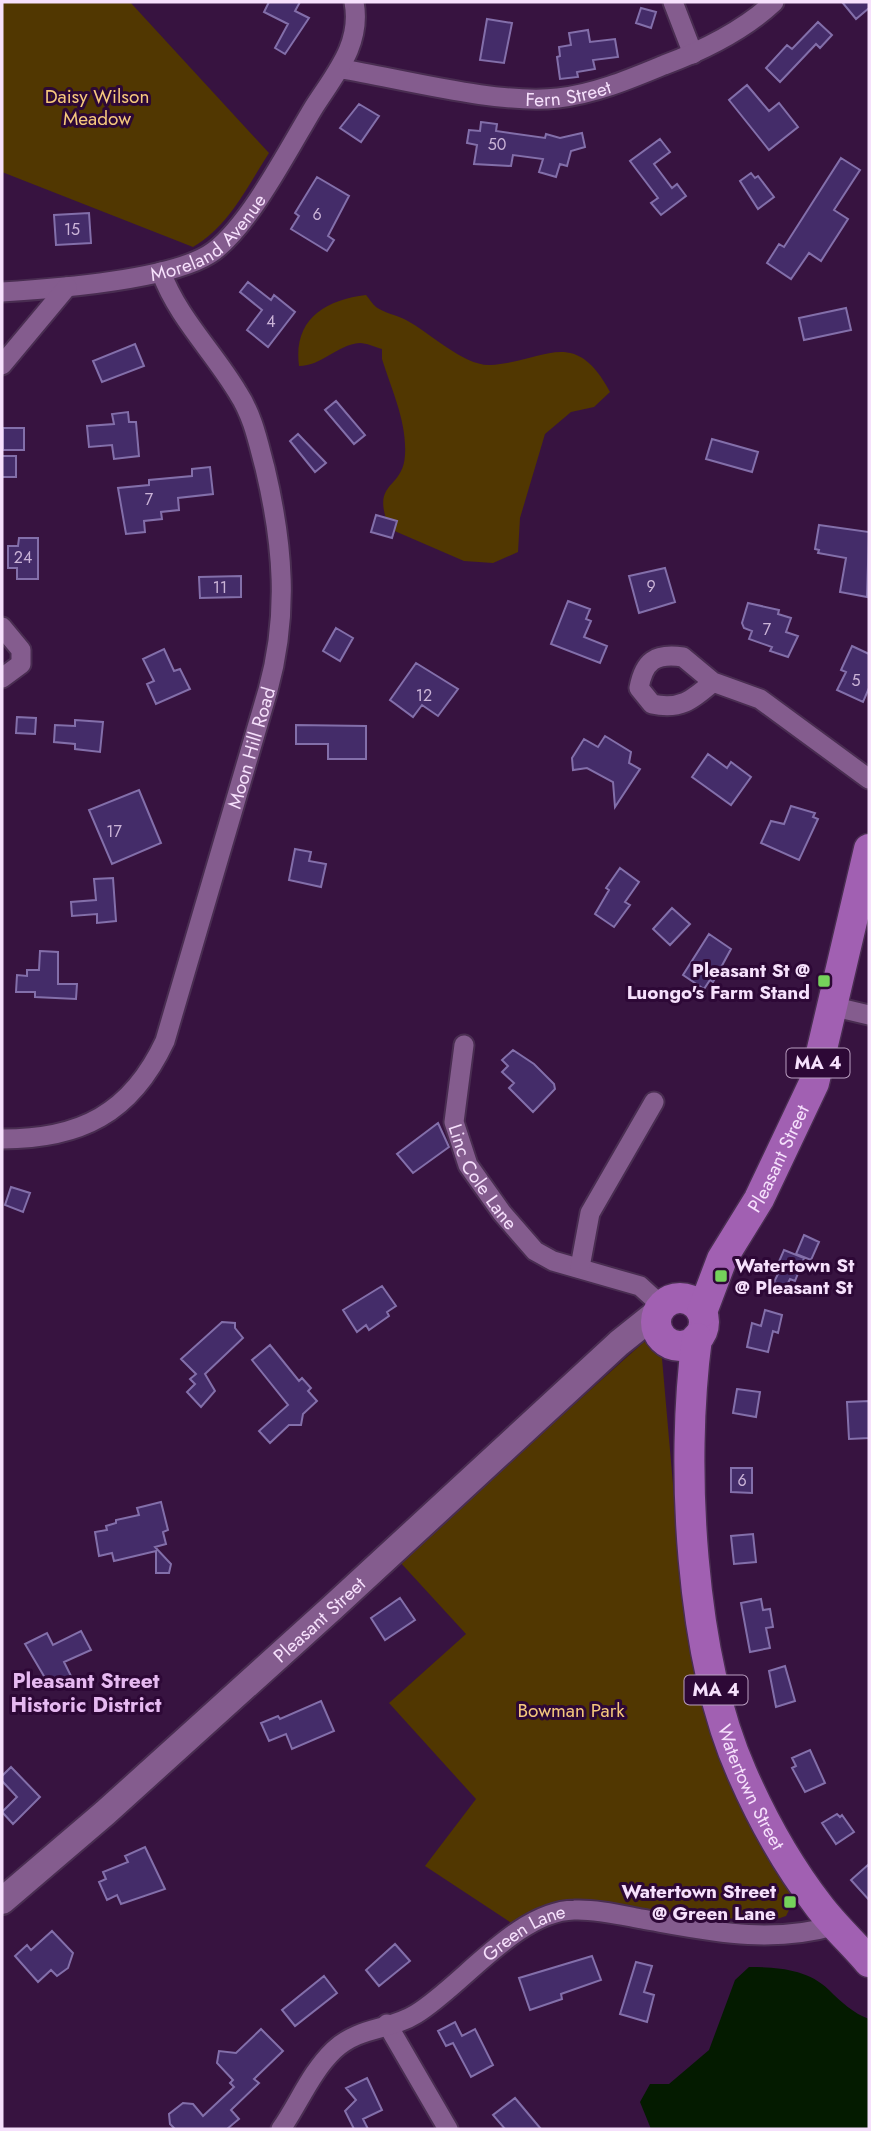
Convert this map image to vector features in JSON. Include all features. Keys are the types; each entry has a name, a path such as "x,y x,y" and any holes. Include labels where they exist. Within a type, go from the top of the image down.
{"main road":[{"name":"Pleasant Street","path":"670,1322 722,1259 758,1199 814,1083 869,849"},
{"name":"Watertown Street","path":"670,1322 692,1376 688,1452 695,1566 706,1643 723,1724 741,1773 762,1815 820,1907 869,1962"}],"street":[{"name":"Moreland Avenue","path":"2,292 67,287 161,272 186,266 213,252 228,239 282,163 314,108 342,69 354,33 354,2"},
{"path":"673,2 693,54"},
{"name":"Fern Street","path":"342,69 504,96 555,99 616,84 693,54 758,17 775,2"},
{"name":"Moon Hill Road","path":"2,1139 53,1136 101,1118 130,1095 156,1060 164,1041 260,716 279,640 283,594 277,517 252,419 238,392 171,300 161,272"},
{"path":"2,365 67,287"},
{"path":"2,627 21,650 21,664 2,678"},
{"path":"713,682 760,699 869,779"},
{"path":"831,1006 869,1015"},
{"name":"Linc Cole Lane","path":"464,1045 454,1122 468,1165 535,1251 553,1261 640,1286 670,1322"},
{"path":"580,1267 590,1213 654,1102"},
{"name":"Pleasant Street","path":"2,1900 670,1322"},
{"name":"Green Lane","path":"281,2129 316,2071 351,2035 414,2016 453,1988 500,1945 537,1920 572,1910 728,1935 803,1936 836,1926"},
{"path":"387,2024 448,2129"}],"green space":[{"name":"Daisy Wilson Meadow","path":"2,2 130,2 269,153 236,205 206,238 193,247 2,172"},
{"path":"366,295 379,309 415,325 469,360 490,365 557,352 571,353 584,359 597,371 610,392 594,407 571,412 545,434 520,518 518,552 493,563 464,561 390,529 383,502 389,487 403,467 405,443 398,407 382,359 382,349 362,343 351,345 315,363 299,366 301,336 314,315 337,302"},
{"name":"Bowman Park","path":"646,1340 658,1342 661,1347 683,1599 695,1668 754,1831 791,1894 792,1904 786,1916 771,1921 549,1907 516,1926 425,1866 476,1799 389,1703 466,1634 399,1561"}],"shaded area":[{"path":"749,1967 802,1973 821,1983 852,2010 869,2019 869,2129 651,2129 640,2102 650,2084 669,2084 709,2050 735,1980"}],"building":[{"path":"269,2 300,2 295,11 309,18 285,54 275,48 288,24 264,12"},
{"path":"842,2 869,2 869,8 856,19"},
{"path":"641,8 656,12 651,28 636,23"},
{"path":"487,19 512,23 504,63 480,60"},
{"path":"818,22 832,35 820,48 816,44 780,82 766,68 787,45 792,49"},
{"path":"588,30 590,42 615,39 618,57 593,60 595,69 577,72 578,77 560,79 557,57 560,56 559,47 571,45 569,33"},
{"path":"747,85 769,111 779,103 798,127 769,150 729,100"},
{"path":"359,104 379,116 361,142 340,128"},
{"path":"481,122 497,124 496,131 545,138 546,134 560,138 582,133 585,147 571,151 567,166 560,164 556,177 539,172 543,159 513,155 511,166 474,164 477,145 467,143 469,130 480,131"},
{"path":"660,139 670,152 654,164 672,188 677,184 686,196 661,215 651,203 658,198 630,161"},
{"path":"841,158 860,170 834,210 848,219 821,261 809,253 791,279 767,263 779,244 784,247"},
{"path":"751,173 755,178 758,176 774,197 758,209 740,181"},
{"path":"317,177 349,196 328,236 334,240 327,251 291,229 299,216 295,213"},
{"path":"89,213 91,243 56,245 54,215"},
{"path":"248,282 271,300 274,295 295,312 268,347 247,330 262,310 240,292"},
{"path":"846,308 851,330 804,340 799,318"},
{"path":"135,344 144,366 102,382 93,361"},
{"path":"336,401 365,435 354,444 325,410"},
{"path":"128,412 129,422 136,422 139,456 114,459 112,445 89,447 87,426 114,424 112,414"},
{"path":"3,428 24,428 24,450 3,450"},
{"path":"298,434 326,463 315,472 290,441"},
{"path":"712,439 758,452 752,472 706,459"},
{"path":"2,456 16,456 16,477 2,477"},
{"path":"210,467 213,494 178,498 179,510 161,512 162,519 144,521 145,532 126,534 118,488 149,485 149,480 192,476 192,469"},
{"path":"376,515 397,521 392,538 371,532"},
{"path":"819,525 869,532 867,597 840,592 846,558 818,553 819,550 815,549"},
{"path":"19,538 38,538 38,579 17,579 17,568 8,568 8,546 18,546"},
{"path":"665,568 675,602 639,613 629,576"},
{"path":"241,576 241,597 200,598 199,577"},
{"path":"568,601 590,609 586,619 591,621 584,637 607,646 600,663 551,644"},
{"path":"748,603 779,610 778,614 791,618 786,632 798,636 788,657 770,651 772,647 749,639 752,631 744,628 742,623"},
{"path":"336,628 353,638 340,661 323,651"},
{"path":"852,646 869,654 869,688 863,702 837,690 846,672 841,670"},
{"path":"164,649 174,671 180,669 190,689 156,704 147,684 154,681 143,659"},
{"path":"416,663 458,689 438,716 422,705 413,717 390,700"},
{"path":"17,717 36,718 35,734 16,733"},
{"path":"75,720 103,722 100,752 75,749 75,744 54,742 55,725 75,726"},
{"path":"296,725 366,726 366,759 328,759 328,744 296,744"},
{"path":"605,736 631,752 629,763 640,769 615,807 613,782 587,768 573,770 572,758 584,739 598,747"},
{"path":"708,754 727,768 731,762 751,777 731,805 692,777"},
{"path":"139,790 161,843 112,864 89,810"},
{"path":"791,806 815,813 813,817 818,819 799,860 761,843 771,821 784,824"},
{"path":"295,849 311,852 309,861 326,864 321,887 289,880"},
{"path":"620,868 639,882 625,902 630,905 614,927 595,914 609,890 606,888"},
{"path":"113,878 116,921 97,923 97,914 72,916 71,902 96,900 94,879"},
{"path":"672,908 690,924 670,945 653,929"},
{"path":"709,934 731,949 713,982 710,980 704,989 683,975"},
{"path":"40,951 58,952 58,984 77,984 76,999 35,997 35,992 16,992 17,975 27,976 27,970 39,970"},
{"path":"513,1050 534,1064 554,1084 555,1089 533,1112 509,1088 514,1083 502,1072 508,1066 502,1060"},
{"path":"438,1123 449,1147 413,1173 397,1154"},
{"path":"11,1187 30,1193 23,1212 5,1205"},
{"path":"804,1235 819,1242 811,1260 796,1254"},
{"path":"784,1250 804,1258 795,1281 790,1279 786,1287 774,1282 778,1274 774,1273"},
{"path":"382,1286 396,1306 387,1312 389,1316 369,1330 366,1325 357,1332 343,1310"},
{"path":"765,1310 782,1315 778,1333 773,1331 768,1352 747,1347 752,1323 761,1326"},
{"path":"222,1322 235,1323 235,1328 243,1338 205,1374 215,1391 201,1407 187,1392 195,1384 190,1379 196,1374 181,1359"},
{"path":"270,1345 299,1381 302,1378 311,1388 308,1391 317,1401 303,1414 301,1425 289,1425 270,1443 259,1431 288,1405 252,1360"},
{"path":"737,1389 760,1392 756,1417 733,1413"},
{"path":"869,1401 869,1438 849,1439 847,1402"},
{"path":"731,1468 752,1468 752,1493 731,1492"},
{"path":"161,1502 168,1530 163,1532 166,1544 155,1547 171,1564 169,1573 156,1573 156,1551 114,1561 112,1553 99,1556 95,1532 107,1530 106,1526 116,1523 116,1520 139,1515 137,1508"},
{"path":"753,1534 756,1562 734,1564 731,1536"},
{"path":"400,1598 415,1620 385,1640 371,1618"},
{"path":"761,1599 763,1610 770,1609 773,1627 766,1628 770,1648 750,1652 741,1603"},
{"path":"81,1631 91,1650 64,1662 72,1678 51,1688 25,1644 47,1633 53,1645"},
{"path":"785,1666 795,1701 776,1707 769,1671"},
{"path":"321,1701 334,1731 292,1749 286,1734 269,1741 261,1723 278,1716 280,1719"},
{"path":"810,1750 825,1783 805,1792 792,1768 796,1766 792,1758"},
{"path":"11,1767 40,1797 13,1824 2,1812 17,1797 2,1781 2,1776"},
{"path":"837,1814 840,1817 842,1815 854,1832 836,1844 822,1823"},
{"path":"145,1847 165,1889 121,1904 117,1895 107,1900 99,1882 106,1879 103,1872 128,1862 125,1856"},
{"path":"869,1864 869,1900 851,1880"},
{"path":"52,1931 73,1953 68,1968 57,1976 51,1970 38,1982 15,1956 27,1945 31,1950"},
{"path":"395,1944 410,1961 379,1986 366,1970"},
{"path":"592,1956 601,1980 561,1994 562,1999 530,2010 519,1978"},
{"path":"636,1962 652,1966 644,1992 654,1995 647,2022 620,2014"},
{"path":"324,1976 337,1993 295,2026 282,2010"},
{"path":"455,2022 462,2036 475,2029 493,2065 471,2077 453,2043 446,2046 438,2031"},
{"path":"261,2029 283,2051 254,2079 259,2083 231,2110 239,2119 227,2129 175,2129 170,2124 169,2114 183,2103 193,2104 203,2116 234,2087 230,2083 233,2080 217,2063 219,2051 236,2053"},
{"path":"367,2078 382,2110 363,2119 368,2129 354,2129 345,2111 356,2100 346,2088"},
{"path":"515,2098 541,2129 505,2129 493,2115"}],"place":[{"name":"Pleasant St @ Luongo's Farm Stand","path":"824,981"},
{"name":"Watertown St @ Pleasant St","path":"721,1276"},
{"name":"Watertown Street @ Green Lane","path":"790,1902"}],"district":[{"name":"Pleasant Street Historic District","path":"86,1693"}]}
